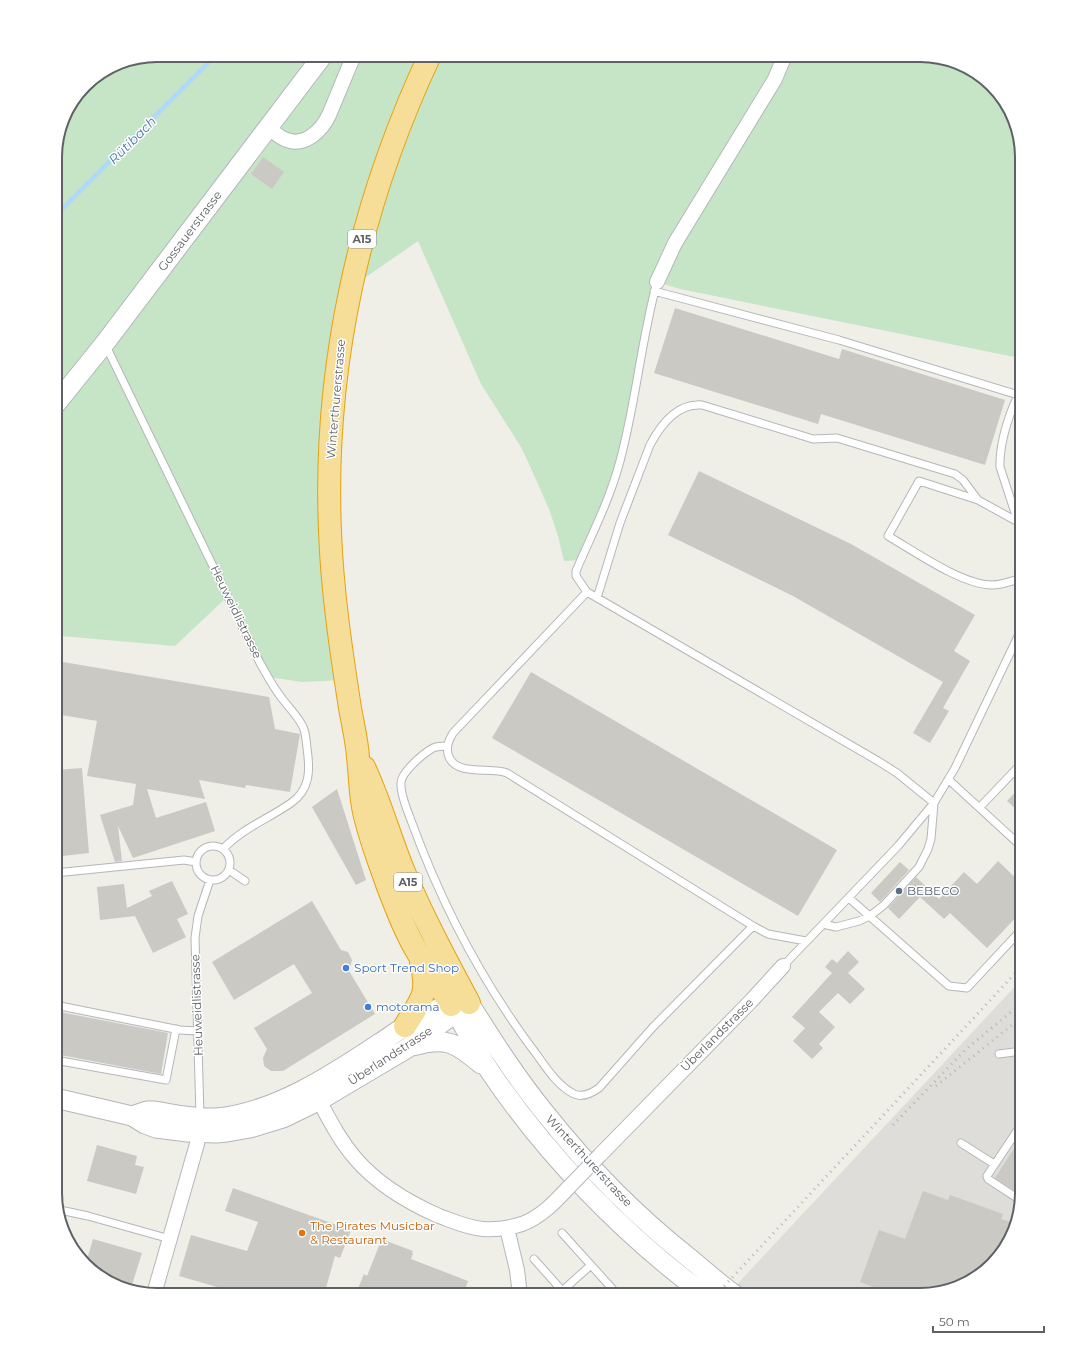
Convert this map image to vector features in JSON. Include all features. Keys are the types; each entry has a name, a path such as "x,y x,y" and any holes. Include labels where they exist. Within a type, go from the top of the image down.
{"highway":[{"name":"Winterthurerstrasse","path":"358,755 341,647 332,563 329,480 332,407 350,288 365,227 394,140 427,62"},
{"name":"A15","path":"358,755 364,811 374,846 392,895 419,955 439,984 459,1007"},
{"name":"A15","path":"358,755 376,794 393,844 417,902 439,948 459,1007"},
{"path":"405,1026 420,1002 425,990 424,976 419,955"}],"main road":[{"name":"Gossauerstrasse","path":"62,396 105,343 319,62"},
{"name":"Überlandstrasse","path":"62,1100 132,1116 147,1111 153,1111 182,1116 200,1125 227,1132 262,1126 292,1115 315,1093 372,1048 427,1012 459,1007"},
{"name":"Überlandstrasse","path":"315,1093 406,1049 459,1007"},
{"name":"Winterthurerstrasse","path":"459,1007 488,1069 532,1127 563,1164 598,1202 649,1250 696,1288"},
{"name":"Winterthurerstrasse","path":"459,1007 522,1083 545,1114 593,1168 632,1208 672,1245 727,1288"},
{"path":"406,1049 431,1042 442,1041 451,1043 464,1049 488,1069"}],"street":[{"path":"268,128 280,137 290,141 301,140 316,133 326,122 351,62"},
{"path":"655,286 675,243 775,79 782,62"},
{"name":"Überlandstrasse","path":"507,1228 523,1224 537,1217 552,1205 751,1001 783,966"},
{"path":"315,1093 334,1128 354,1157 371,1174 394,1192 426,1210 465,1225 484,1229 507,1228 515,1260 519,1288"},
{"path":"156,1288 197,1144 200,1125"}],"lane":[{"path":"934,803 897,773 871,757 587,592 576,576 576,571 602,512 620,462 635,394 655,286 1015,391"},
{"name":"Heuweidlistrasse","path":"105,343 260,663 274,688 300,722 305,732 309,771 306,787 290,804 245,830 223,849"},
{"path":"1015,402 1003,440 1000,467 1015,510"},
{"path":"597,598 620,523 650,445 655,435 669,419 681,410 692,405 702,405 813,439 837,438 954,474 964,480 978,500"},
{"path":"1015,522 978,500 919,481 888,536 966,580 992,585 1015,580"},
{"path":"587,592 453,733 447,746 449,758 459,767 497,770 507,773 753,926 768,934 806,941"},
{"path":"783,966 912,830 934,803 949,780 1015,644"},
{"path":"447,746 438,746 431,749 402,776 400,781 401,787 409,814 432,873 480,970 530,1046 558,1081 576,1095 583,1096 591,1094 599,1088 653,1027 753,926"},
{"path":"980,807 1015,770"},
{"path":"949,780 1015,840"},
{"path":"823,924 836,927 859,921 870,916 884,905 908,879 919,867 931,839 934,803"},
{"path":"212,846 223,849 229,859 228,870 225,875 216,880 205,878 198,872 196,862 197,856 206,848 212,846"},
{"path":"62,872 184,860 196,862"},
{"path":"228,870 245,880"},
{"name":"Heuweidlistrasse","path":"200,1125 195,938 198,916 210,880"},
{"path":"849,898 949,986 966,988 1015,936"},
{"path":"62,1006 176,1029 198,1031"},
{"path":"62,1061 166,1080 176,1029"},
{"path":"999,1054 1015,1052"},
{"path":"1015,1135 987,1175 987,1178 1015,1196"},
{"path":"961,1143 994,1164"},
{"path":"64,1211 170,1239"},
{"path":"562,1234 612,1288"},
{"path":"534,1260 559,1288"},
{"path":"569,1288 591,1265"}],"shaded area":[{"path":"1015,986 1014,1205 1008,1229 995,1251 987,1260 973,1272 956,1281 932,1287 734,1288"}],"green space":[{"path":"151,62 926,62 956,69 973,78 991,94 999,104 1012,133 1015,157 1015,357 680,289 657,282 620,462 581,560 564,561 549,509 529,464 521,447 481,384 418,241 350,288 335,381 346,680 302,682 268,677 228,596 175,646 62,636 62,151 67,127 78,104 94,86 104,78 121,69"}],"building":[{"path":"263,157 284,172 272,189 251,174"},
{"path":"675,308 839,359 842,349 1005,400 985,465 821,414 818,424 654,373"},
{"path":"699,471 851,544 975,615 954,651 970,661 943,708 949,711 930,743 913,733 943,682 793,596 668,535"},
{"path":"62,662 269,697 275,729 300,734 290,792 246,785 245,788 199,780 205,799 147,789 156,818 206,802 215,831 133,858 118,826 122,861 115,862 100,815 133,805 136,784 87,776 97,721 62,715"},
{"path":"531,672 837,850 798,916 492,738"},
{"path":"82,768 89,853 63,856 62,770"},
{"path":"337,789 366,880 356,885 312,807"},
{"path":"1015,792 1015,808 1007,801"},
{"path":"998,861 1015,877 1015,918 987,948 950,913 944,919 920,897 899,919 888,908 916,877 939,899 964,872 977,884"},
{"path":"900,862 909,870 880,902 871,893"},
{"path":"172,881 188,914 177,919 186,937 153,953 135,916 100,920 97,887 124,884 127,908 152,896 149,891"},
{"path":"312,901 341,950 348,952 352,960 349,971 375,1014 283,1071 271,1071 264,1066 263,1058 267,1049 254,1028 312,993 294,964 234,1000 212,962"},
{"path":"848,951 859,962 848,973 865,989 850,1004 838,993 819,1012 835,1027 819,1044 823,1048 812,1059 793,1041 805,1028 792,1017 832,973 825,967 832,959 837,963"},
{"path":"62,1012 168,1033 161,1074 62,1055"},
{"path":"97,1145 137,1156 135,1165 144,1167 136,1194 87,1181"},
{"path":"1015,1147 1015,1191 995,1178"},
{"path":"233,1188 351,1230 340,1258 335,1256 326,1288 221,1288 179,1276 191,1235 247,1251 258,1222 225,1211"},
{"path":"923,1191 948,1200 950,1195 1003,1214 1001,1219 1010,1222 1002,1240 987,1260 973,1272 956,1281 944,1285 920,1288 876,1288 860,1282 879,1230 905,1239"},
{"path":"93,1239 142,1253 132,1285 110,1275 99,1268 88,1257"},
{"path":"384,1240 413,1251 411,1259 468,1281 466,1288 358,1288 364,1274 367,1276 381,1241 383,1242"}],"waterway":[{"name":"Rütibach","path":"62,209 208,63"}],"railway":[{"path":"723,1288 1015,974"},
{"path":"893,1125 965,1050 1015,1009"},
{"path":"936,1086 1015,1023"}],"place":[{"name":"BEBECO","path":"899,891"},
{"name":"Sport Trend Shop","path":"346,968"},
{"name":"motorama","path":"368,1007"},
{"name":"The Pirates Musicbar & Restaurant","path":"302,1233"}]}
